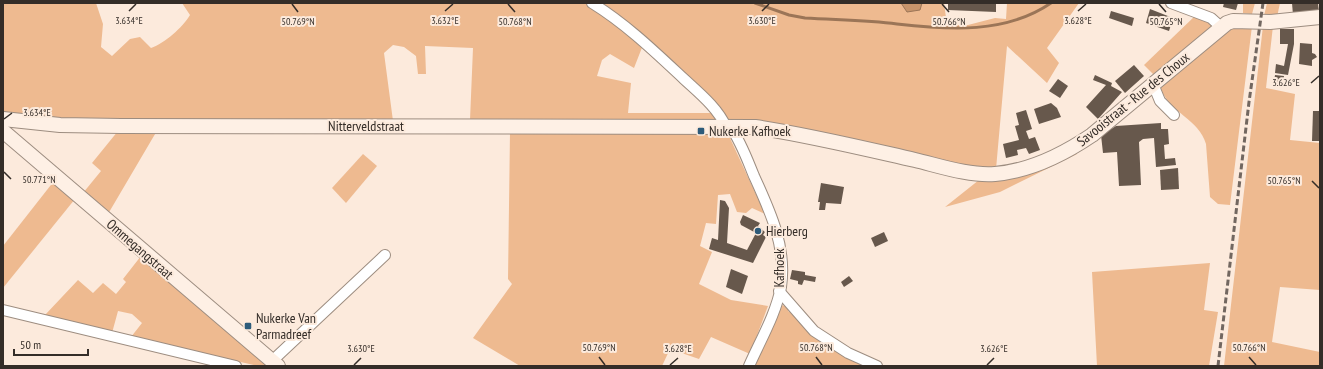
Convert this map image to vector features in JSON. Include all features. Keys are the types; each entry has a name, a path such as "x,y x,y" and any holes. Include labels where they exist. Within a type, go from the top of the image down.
{"main road":[{"name":"Savooistraat - Rue des Choux","path":"728,126 755,126 781,130 963,171 994,174 1008,172 1040,163 1077,145 1221,27 1233,21 1270,22 1320,17"},
{"name":"Nitterveldstraat","path":"3,119 60,125 121,126 728,126"},
{"name":"Ommegangstraat","path":"3,131 275,363"}],"street":[{"path":"592,3 612,15 638,36 699,93 728,126"},
{"path":"1171,3 1211,18 1221,27"},
{"path":"1153,84 1160,101 1174,115"},
{"name":"Kafhoek","path":"728,126 743,150 772,216 781,254 779,291 770,320 749,366"},
{"path":"275,363 385,255"},
{"path":"779,291 814,331 848,353 877,366"},
{"path":"3,310 236,366"}],"shaded area":[{"path":"3,3 96,3 103,24 101,47 112,56 130,39 140,37 151,48 167,39 190,15 182,3 585,3 612,19 643,45 634,68 610,54 602,60 597,76 631,83 628,113 713,113 719,120 470,120 473,48 425,46 426,74 418,74 416,56 404,47 393,45 384,53 393,121 232,119 232,131 158,129 108,214 83,193 101,171 92,163 118,131 3,124"},
{"path":"597,3 944,3 947,25 968,25 995,18 1006,19 1007,3 1079,3 1047,48 1059,63 1047,83 1007,46 996,169 988,170 726,120"},
{"path":"901,3 922,3 920,10 907,12"},
{"path":"1243,3 1255,3 1252,14 1243,13"},
{"path":"1267,3 1280,3 1277,17 1264,16"},
{"path":"1196,15 1207,19 1213,26 1155,76 1144,65"},
{"path":"1235,26 1252,26 1230,205 1218,204 1210,197 1206,144 1202,135 1191,122 1171,104 1161,89 1162,85 1227,30"},
{"path":"1263,26 1273,26 1266,88 1295,94 1290,140 1320,143 1320,290 1280,287 1272,342 1320,352 1320,366 1224,366"},
{"path":"510,132 725,132 729,136 765,214 752,208 746,213 737,212 730,194 718,195 716,224 706,223 700,246 712,252 699,284 731,300 768,306 750,354 711,337 699,359 670,349 662,366 520,366 473,338 512,284 508,279"},
{"path":"1074,151 1077,154 1000,192 945,207 979,180 999,181"},
{"path":"363,154 377,166 346,203 332,188"},
{"path":"54,181 75,199 3,288 3,246"},
{"path":"141,256 268,366 258,366 131,337 142,323 132,314 118,311 112,333 45,315 78,280 93,293 103,283 116,294 126,282 123,279"},
{"path":"1210,263 1204,310 1218,312 1209,366 1097,366 1092,272"},
{"path":"779,305 788,306 788,311 871,366 753,366"}],"building":[{"path":"948,3 996,3 996,12 948,10"},
{"path":"1224,3 1238,3 1236,10 1223,7"},
{"path":"1292,3 1318,3 1319,12 1293,15"},
{"path":"1150,9 1173,18 1169,31 1146,23"},
{"path":"1111,11 1134,18 1132,26 1109,18"},
{"path":"1280,29 1294,29 1294,44 1288,75 1275,73 1276,64 1284,66 1288,44 1280,44"},
{"path":"1300,43 1312,44 1312,53 1317,57 1312,60 1312,66 1299,64"},
{"path":"1134,65 1144,76 1125,93 1115,81"},
{"path":"1095,75 1112,83 1111,86 1122,92 1098,119 1086,107 1106,85 1093,80"},
{"path":"1275,75 1284,76 1283,83 1274,82"},
{"path":"1058,79 1068,86 1060,98 1049,91"},
{"path":"1051,103 1057,108 1061,117 1039,124 1034,109"},
{"path":"1026,110 1032,129 1026,131 1029,139 1035,137 1040,150 1029,154 1026,148 1017,150 1018,155 1006,158 1003,144 1019,140 1015,126 1019,125 1016,113"},
{"path":"1313,111 1320,111 1320,141 1312,141"},
{"path":"1161,123 1161,129 1168,129 1169,144 1164,145 1165,159 1175,158 1176,165 1156,167 1154,138 1143,139 1139,142 1141,185 1119,186 1117,152 1103,153 1101,135 1116,126"},
{"path":"1178,168 1179,189 1161,190 1160,170"},
{"path":"821,183 844,187 841,204 826,203 825,210 819,210 820,202 818,202"},
{"name":"Hierberg","path":"720,200 725,201 729,208 727,243 747,250 756,233 741,225 740,222 743,215 760,223 758,226 765,232 763,235 766,237 753,263 709,249 712,238 718,240"},
{"path":"884,232 888,241 875,247 871,238"},
{"path":"731,269 748,276 742,294 726,287"},
{"path":"792,270 805,272 805,275 816,277 815,282 804,280 802,285 798,284 798,281 790,279"},
{"path":"849,276 853,281 844,287 841,282"}],"waterway":[{"path":"755,3 789,15 805,18 863,21 937,28 996,25 1034,13 1051,3"}],"railway":[{"path":"1218,366 1249,102 1263,3"}],"place":[{"name":"Nukerke Kafhoek","path":"701,131"},
{"name":"Hierberg","path":"758,231"},
{"name":"Nukerke Van Parmadreef","path":"248,326"}]}
